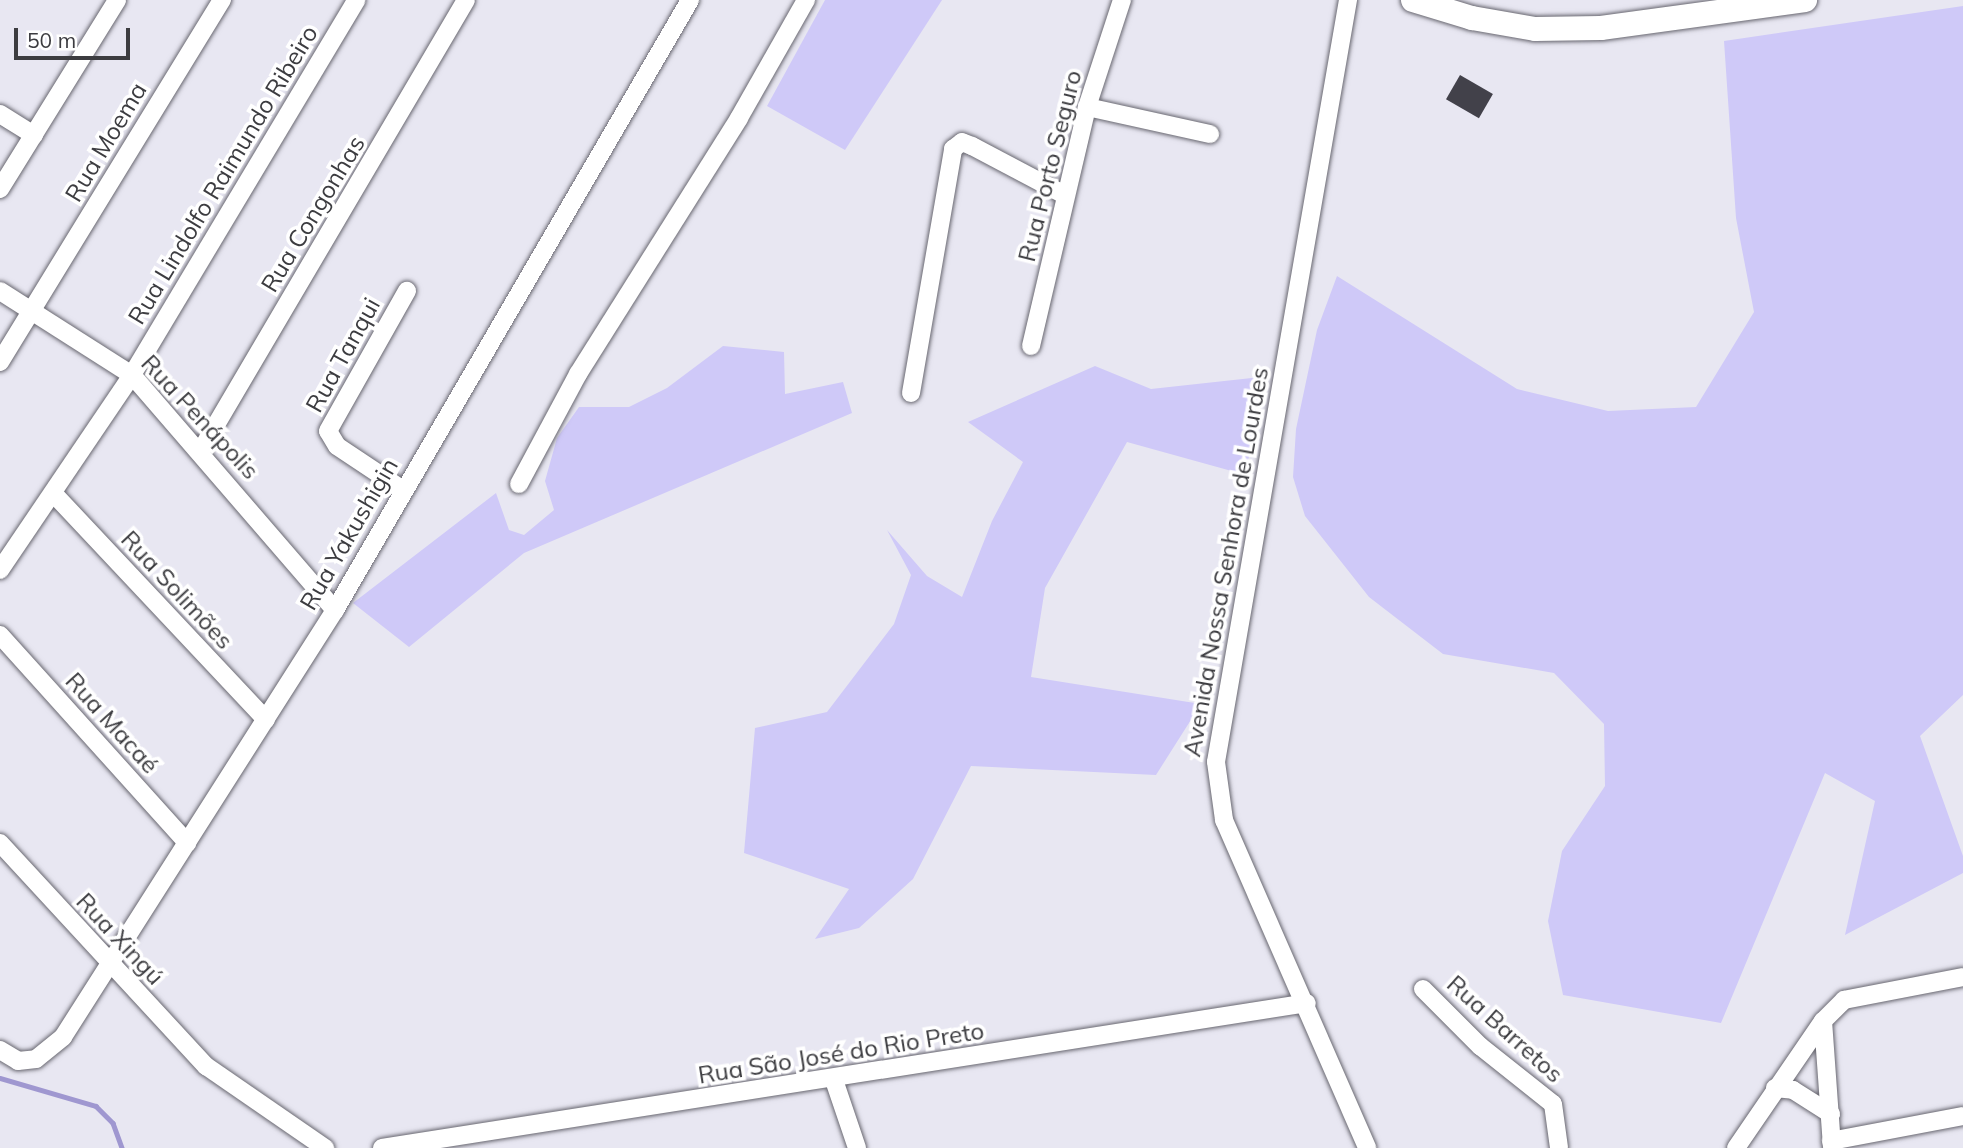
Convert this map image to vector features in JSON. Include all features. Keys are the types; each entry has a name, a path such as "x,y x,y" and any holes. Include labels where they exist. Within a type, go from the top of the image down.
{"street":[{"name":"Rua Moema","path":"0,362 222,0"},
{"name":"Rua Lindolfo Raimundo Ribeiro","path":"132,375 356,0"},
{"name":"Rua Congonhas","path":"200,452 466,0"},
{"name":"Rua Yakushigin","path":"0,1050 18,1061 36,1059 51,1049 109,965 335,610 402,490 690,0"},
{"path":"519,484 578,374 739,118 806,0"},
{"name":"Rua Porto Seguro","path":"1031,346 1087,107 1122,0"},
{"name":"Avenida Nossa Senhora de Lourdes","path":"1348,0 1216,762 1224,820 1307,1003 1367,1148"},
{"path":"1413,0 1472,19 1535,29 1601,28 1805,0"},
{"path":"0,189 114,1"},
{"path":"1087,107 1210,134"},
{"path":"0,114 34,135"},
{"path":"911,393 951,156 957,144 972,146 1065,195"},
{"name":"Rua Penápolis","path":"0,291 132,375 335,610"},
{"name":"Rua Tanqui","path":"402,490 337,446 328,431 407,291"},
{"path":"0,570 132,375"},
{"name":"Rua Solimões","path":"53,493 265,720"},
{"name":"Rua Macaé","path":"0,635 187,843"},
{"name":"Rua Xingú","path":"0,843 109,965 206,1066 325,1148"},
{"path":"1736,1148 1774,1088 1823,1021 1844,1000 1859,994 1963,977"},
{"name":"Rua Barretos","path":"1423,989 1480,1046 1553,1104 1559,1148"},
{"name":"Rua São José do Rio Preto","path":"382,1148 834,1080 1307,1003"},
{"path":"1823,1021 1831,1144 1963,1116"},
{"path":"834,1080 857,1148"},
{"path":"1774,1088 1793,1090 1831,1114"}],"shaded area":[{"path":"825,0 942,0 845,150 767,106"},
{"path":"1963,6 1963,695 1920,736 1963,856 1963,873 1845,935 1875,801 1825,773 1721,1023 1563,995 1548,921 1562,851 1605,786 1604,724 1554,673 1443,654 1369,597 1305,516 1293,477 1296,429 1317,330 1337,276 1517,389 1608,411 1696,407 1754,312 1736,218 1724,41"},
{"path":"723,346 784,352 785,394 843,382 852,413 524,553 409,647 353,603 496,493 509,530 524,535 554,510 545,481 557,438 579,407 629,407 667,388"},
{"path":"1095,366 1151,389 1261,377 1246,475 1127,442 1045,588 1031,677 1201,704 1156,775 971,766 913,879 859,928 815,939 849,889 744,853 755,728 827,712 894,624 911,575 887,530 927,576 962,597 992,521 1023,462 968,422"}],"building":[{"path":"1460,75 1493,94 1479,118 1446,99"}],"waterway":[{"path":"0,1078 96,1106 113,1123 122,1148"}]}
